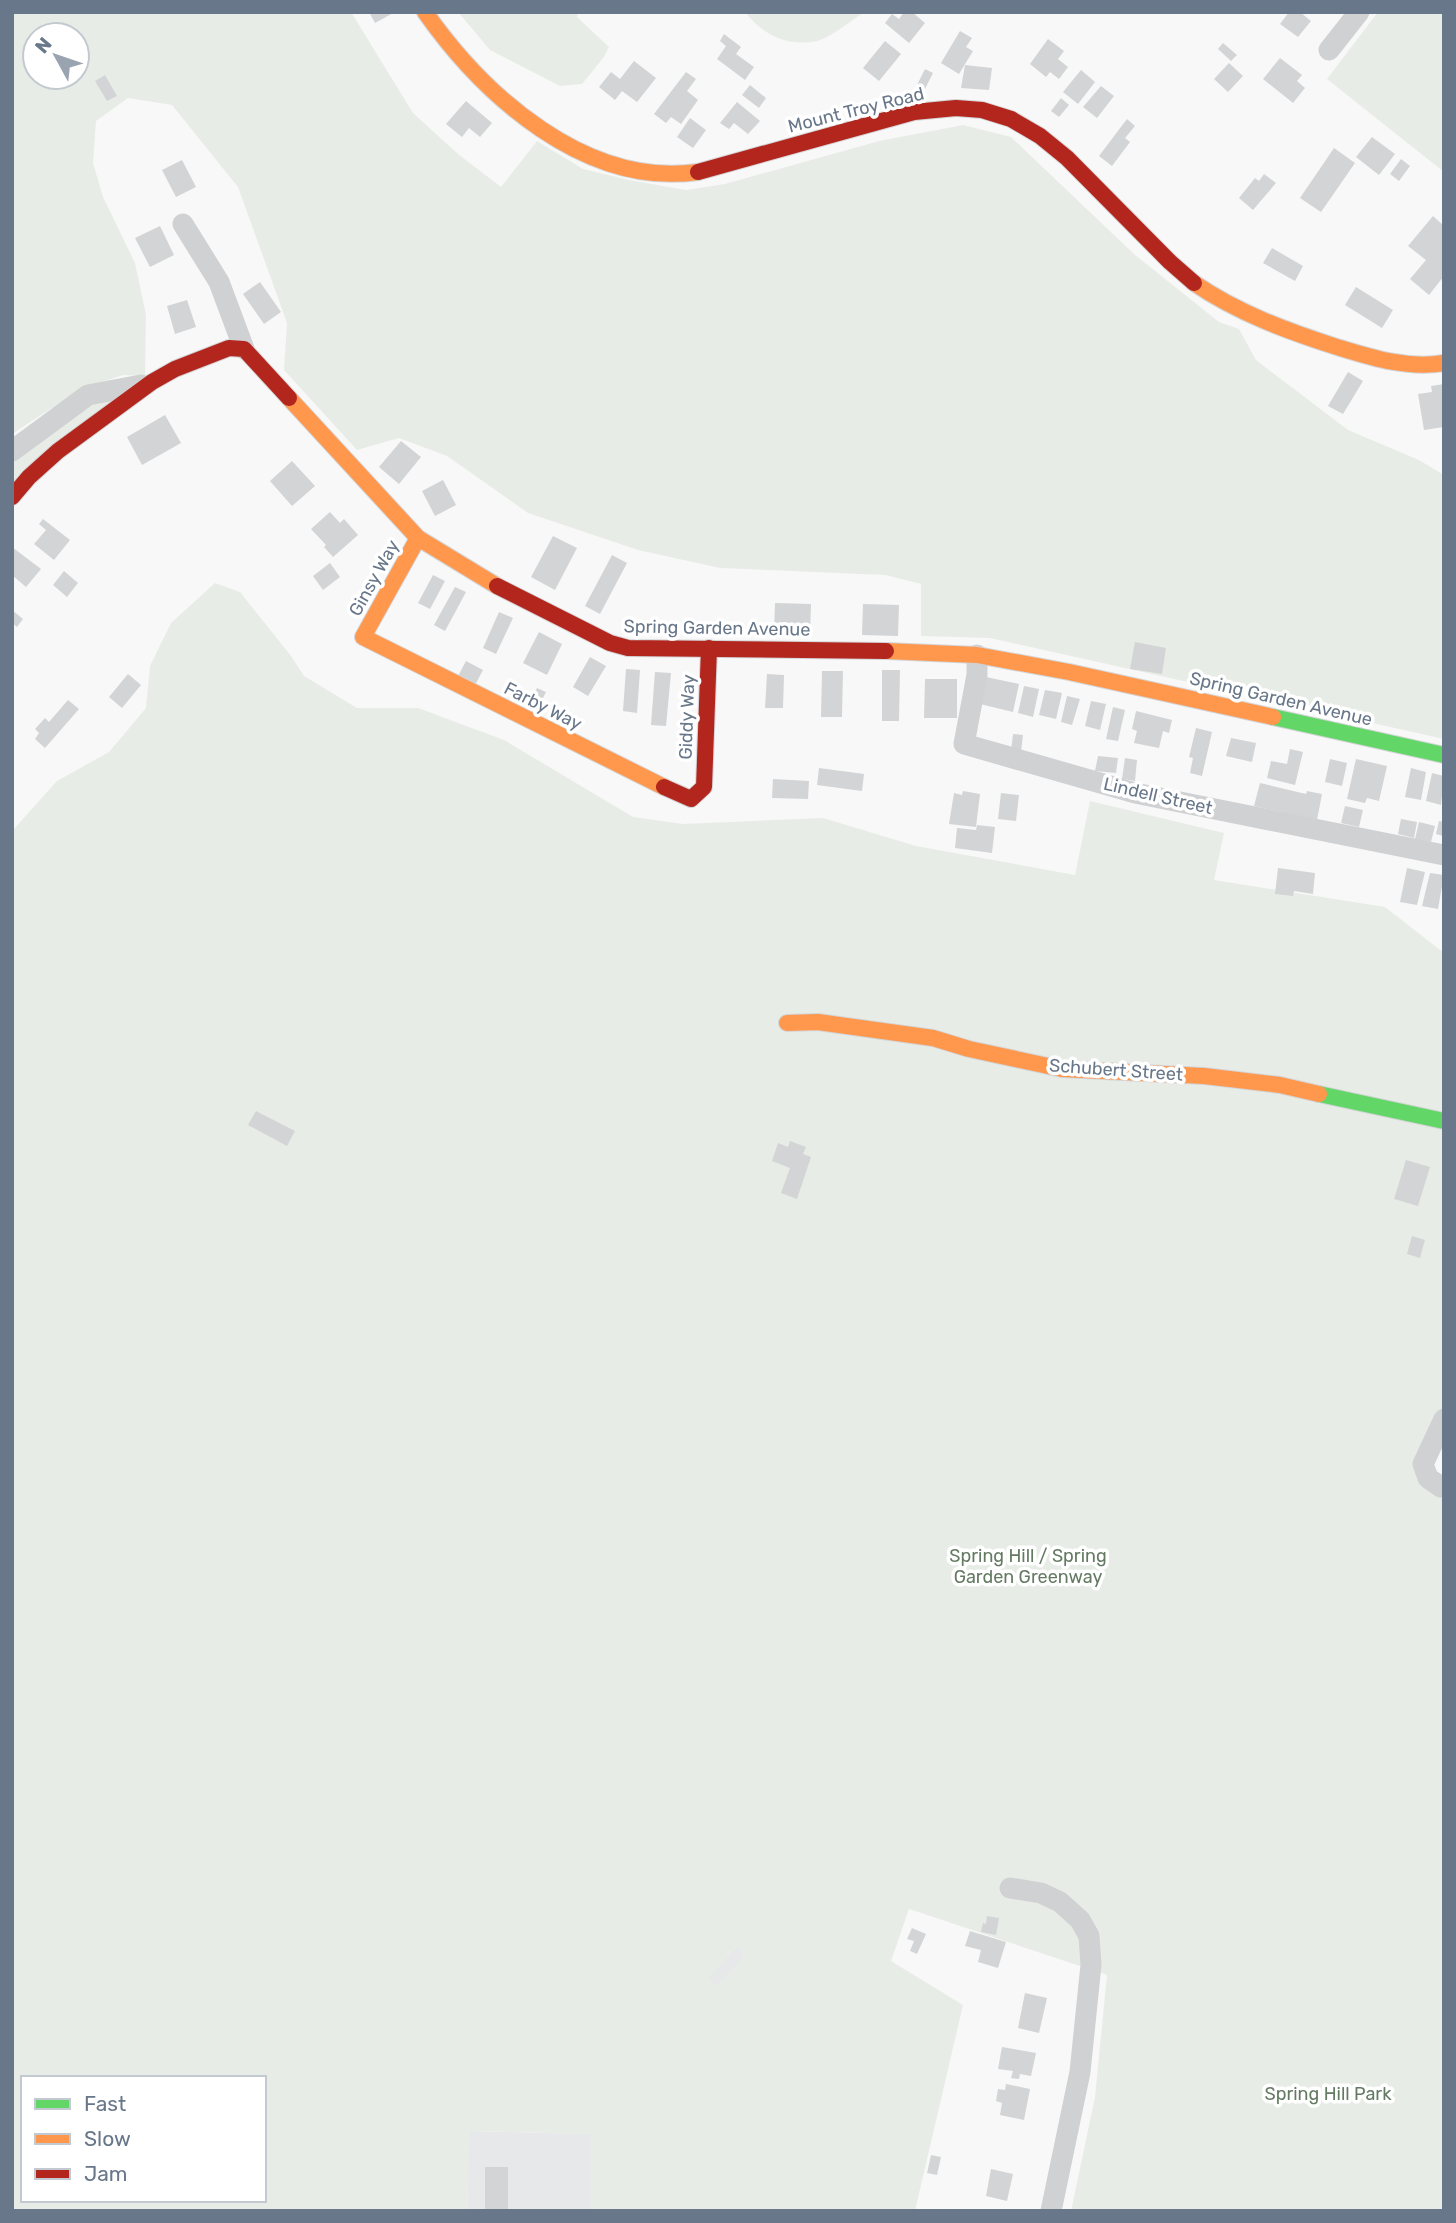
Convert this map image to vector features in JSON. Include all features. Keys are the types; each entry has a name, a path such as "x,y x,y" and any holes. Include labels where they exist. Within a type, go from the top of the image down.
{"street":[{"name":"Mount Troy Road","path":"425,12 436,30 468,68 509,105 579,152 640,171 688,173 914,111 952,107 983,110 1015,120 1039,134 1074,164 1150,243 1194,282 1224,302 1315,341 1379,360 1408,365 1444,363"},
{"path":"1329,50 1359,12"},
{"path":"12,497 29,477 58,451 152,382 175,369 229,348 244,349 219,282 183,224"},
{"name":"Spring Garden Avenue","path":"244,349 418,538 481,577 610,643 628,648 873,650 977,654 1444,755"},
{"path":"12,451 88,395 152,382"},
{"name":"Ginsy Way","path":"363,637 418,538"},
{"name":"Farby Way","path":"363,637 681,796 691,799 704,787"},
{"name":"Giddy Way","path":"704,787 709,648"},
{"name":"Lindell Street","path":"977,654 977,675 964,744 1135,793 1444,855"},
{"name":"Schubert Street","path":"787,1023 818,1023 933,1038 969,1049 1062,1069 1204,1076 1280,1085 1444,1121"},
{"path":"1444,1419 1423,1464 1428,1478 1441,1487 1444,1486"},
{"path":"1010,1888 1041,1893 1060,1902 1080,1920 1089,1936 1091,1965 1080,2072 1051,2211"}],"shaded area":[{"path":"738,1945 746,1955 718,1987 708,1978"},
{"path":"469,2131 591,2134 591,2211 467,2211"}],"green space":[{"path":"12,12 351,12 413,113 458,154 501,187 537,141 583,169 686,190 725,184 879,141 963,125 1011,137 1134,254 1219,322 1239,329 1256,360 1348,430 1419,460 1444,475 1444,739 990,638 921,636 921,584 885,575 720,568 638,550 528,513 447,456 399,438 357,450 284,370 287,323 238,187 172,105 128,98 96,121 93,163 103,197 135,263 146,315 145,376 123,375 81,389 12,434"},
{"path":"458,12 578,12 577,17 609,47 582,84 560,86 490,50"},
{"path":"745,12 864,12 817,41 796,42 786,41 768,33"},
{"path":"1378,12 1444,12 1444,172 1327,79"},
{"path":"121,394 12,488 12,462 95,402"},
{"path":"215,583 240,592 304,676 357,708 418,708 504,740 633,817 683,824 823,818 916,846 1075,875 1090,801 1224,833 1214,880 1385,907 1444,953 1444,1431 1429,1462 1433,1474 1444,1476 1444,2211 1071,2211 1095,2097 1107,1975 909,1909 891,1961 963,2005 915,2211 591,2211 591,2134 470,2131 467,2211 12,2211 12,831 57,781 109,752 146,708 150,666 171,623","holes":["737,1946 746,1955 717,1986 709,1978"]}],"building":[{"path":"369,12 395,12 375,23"},
{"path":"904,12 912,12 925,23 909,43 885,23 892,14 899,19"},
{"path":"1289,12 1300,12 1311,21 1298,37 1280,24"},
{"path":"960,31 972,38 966,47 973,51 959,74 941,63"},
{"path":"724,34 741,47 736,54 754,67 745,80 717,59 726,46 720,41"},
{"path":"1048,39 1064,51 1058,59 1068,67 1059,79 1050,72 1046,77 1030,64"},
{"path":"885,41 901,54 879,81 863,68"},
{"path":"1223,43 1237,55 1231,61 1218,49"},
{"path":"1280,58 1302,75 1297,81 1305,88 1293,103 1263,79"},
{"path":"634,61 656,78 637,102 622,91 615,100 599,87 611,72 620,79"},
{"path":"1229,63 1243,76 1228,92 1214,79"},
{"path":"965,65 992,68 989,90 961,88"},
{"path":"925,69 933,73 925,89 917,85"},
{"path":"1081,70 1095,82 1078,104 1063,92"},
{"path":"686,72 696,79 687,91 698,100 681,124 671,117 666,123 654,114"},
{"path":"105,75 117,96 107,101 95,81"},
{"path":"750,85 766,98 759,108 742,95"},
{"path":"1101,86 1114,96 1097,118 1083,107"},
{"path":"1061,98 1069,105 1059,117 1051,111"},
{"path":"466,101 492,123 480,137 469,128 462,137 446,124"},
{"path":"737,102 760,121 748,134 734,123 729,129 720,123"},
{"path":"690,118 706,130 693,148 677,137"},
{"path":"1127,119 1135,126 1125,138 1130,142 1112,166 1099,156"},
{"path":"1372,137 1395,154 1379,175 1356,157"},
{"path":"1334,148 1355,163 1321,212 1300,198"},
{"path":"1401,159 1410,166 1399,181 1390,174"},
{"path":"182,160 196,187 176,197 162,170"},
{"path":"1264,174 1276,183 1253,210 1239,198 1255,178 1259,181"},
{"path":"1433,216 1444,226 1444,276 1429,295 1410,279 1426,260 1408,246"},
{"path":"160,226 174,255 150,267 135,238"},
{"path":"1272,248 1303,266 1295,281 1263,263"},
{"path":"260,282 281,312 264,324 243,294"},
{"path":"1356,287 1393,310 1382,328 1345,305"},
{"path":"187,300 196,327 175,334 167,306"},
{"path":"1348,372 1363,381 1343,414 1328,406"},
{"path":"1444,384 1444,427 1424,430 1418,394 1432,392 1431,386"},
{"path":"165,415 181,443 142,465 127,437"},
{"path":"401,441 421,457 399,484 379,467"},
{"path":"292,461 315,486 292,506 270,481"},
{"path":"443,480 456,505 435,516 422,491"},
{"path":"330,512 340,523 344,519 358,535 333,557 311,529"},
{"path":"43,519 70,540 54,560 34,544 46,530 39,524"},
{"path":"553,536 577,548 555,590 531,577"},
{"path":"12,547 41,569 26,587 12,575"},
{"path":"612,555 627,563 600,614 585,606"},
{"path":"330,563 340,577 323,590 313,576"},
{"path":"64,571 78,583 67,597 53,585"},
{"path":"433,575 445,581 430,609 418,603"},
{"path":"455,587 466,592 445,631 434,625"},
{"path":"775,603 811,604 810,635 774,633"},
{"path":"863,604 899,605 898,636 862,635"},
{"path":"12,610 23,619 17,627 12,623"},
{"path":"499,612 513,618 496,654 483,648"},
{"path":"539,632 562,644 547,675 523,663"},
{"path":"1135,642 1166,648 1162,674 1130,669"},
{"path":"590,657 606,666 588,696 573,687"},
{"path":"466,661 483,670 473,689 456,680"},
{"path":"626,669 640,670 637,713 623,711"},
{"path":"882,670 900,670 899,721 882,721"},
{"path":"822,671 843,671 842,717 821,717"},
{"path":"655,672 671,673 666,726 651,725"},
{"path":"128,674 141,685 122,708 109,697"},
{"path":"767,674 784,675 783,708 765,708"},
{"path":"986,677 1019,684 1013,712 980,704"},
{"path":"925,679 957,679 957,718 924,718"},
{"path":"1024,686 1039,689 1033,717 1018,713"},
{"path":"537,688 546,692 538,708 529,704"},
{"path":"1045,690 1062,693 1056,719 1039,715"},
{"path":"1067,696 1080,699 1072,725 1061,722"},
{"path":"68,700 79,709 45,748 35,739 39,733 35,729 45,718 49,722"},
{"path":"1091,701 1106,704 1100,730 1085,726"},
{"path":"1113,707 1125,710 1118,741 1106,739"},
{"path":"1136,711 1172,720 1169,733 1163,731 1159,748 1134,743 1137,731 1132,729"},
{"path":"1196,728 1212,732 1202,776 1190,773 1193,758 1189,757"},
{"path":"1013,734 1023,735 1021,752 1011,751"},
{"path":"1231,738 1256,743 1252,762 1226,756"},
{"path":"1290,749 1303,752 1295,785 1267,778 1271,761 1287,764"},
{"path":"1098,756 1118,758 1116,773 1095,771"},
{"path":"1125,758 1137,760 1135,781 1122,779"},
{"path":"1330,759 1347,763 1342,786 1325,782"},
{"path":"1356,759 1387,766 1379,801 1367,798 1365,803 1347,799"},
{"path":"819,768 864,774 862,791 817,785"},
{"path":"1411,768 1426,772 1421,800 1405,797"},
{"path":"1432,773 1444,776 1441,805 1426,801"},
{"path":"773,779 809,781 808,799 772,798"},
{"path":"1260,783 1306,794 1307,791 1322,794 1317,820 1254,806"},
{"path":"963,791 980,794 976,827 949,824 954,793 962,795"},
{"path":"1001,793 1019,795 1016,821 998,819"},
{"path":"1345,806 1363,810 1359,827 1341,823"},
{"path":"1401,819 1417,822 1414,838 1398,834"},
{"path":"1439,821 1444,822 1443,836 1436,834"},
{"path":"1419,822 1435,826 1431,842 1415,839"},
{"path":"977,825 995,827 992,853 955,848 957,828 976,830"},
{"path":"1278,868 1315,873 1313,894 1294,891 1293,896 1275,894"},
{"path":"1407,868 1425,872 1417,905 1400,902"},
{"path":"1430,873 1444,875 1438,909 1422,906"},
{"path":"256,1111 295,1131 287,1146 248,1125"},
{"path":"790,1141 806,1147 803,1154 811,1157 797,1199 781,1193 790,1168 772,1161 778,1143 788,1147"},
{"path":"1406,1160 1430,1167 1418,1206 1394,1199"},
{"path":"1412,1236 1425,1240 1420,1258 1407,1254"},
{"path":"987,1916 999,1918 996,1935 981,1932"},
{"path":"912,1928 926,1934 917,1954 910,1951 914,1941 907,1939"},
{"path":"970,1931 1006,1942 998,1968 978,1962 981,1950 965,1946"},
{"path":"1025,1993 1047,1998 1039,2033 1018,2028"},
{"path":"1002,2047 1036,2053 1031,2076 1020,2074 1019,2079 1011,2078 1013,2071 998,2069"},
{"path":"1006,2084 1030,2089 1024,2120 1000,2115 1002,2103 996,2101 998,2089 1005,2090"},
{"path":"931,2155 941,2157 937,2175 927,2173"},
{"path":"485,2167 508,2167 508,2211 485,2211"},
{"path":"991,2169 1013,2174 1007,2201 986,2196"}],"traffic: fast":[{"path":"1273,717 1444,755"},
{"path":"1319,1094 1444,1121"}],"traffic: slow":[{"path":"425,12 477,75 508,104 542,130 578,151 616,166 657,173 698,172"},
{"path":"1194,283 1263,320 1337,347 1403,363 1444,363"},
{"path":"289,398 418,538 497,586"},
{"path":"418,538 363,637 664,787"},
{"path":"886,651 977,655 1069,672 1273,717"},
{"path":"787,1023 818,1022 933,1038 969,1049 1062,1069 1204,1076 1280,1085 1319,1094"}],"traffic: jam":[{"path":"698,172 914,112 956,108 982,110 1011,119 1040,136 1067,158 1194,283"},
{"path":"12,497 29,477 58,451 152,382 175,369 229,348 244,349 289,398"},
{"path":"497,586 610,643 628,648 886,651"},
{"path":"664,787 691,799 704,787 709,648"}],"park label":[{"name":"Spring Hill / Spring Garden Greenway","path":"1028,1566"},
{"name":"Spring Hill Park","path":"1328,2094"}]}
